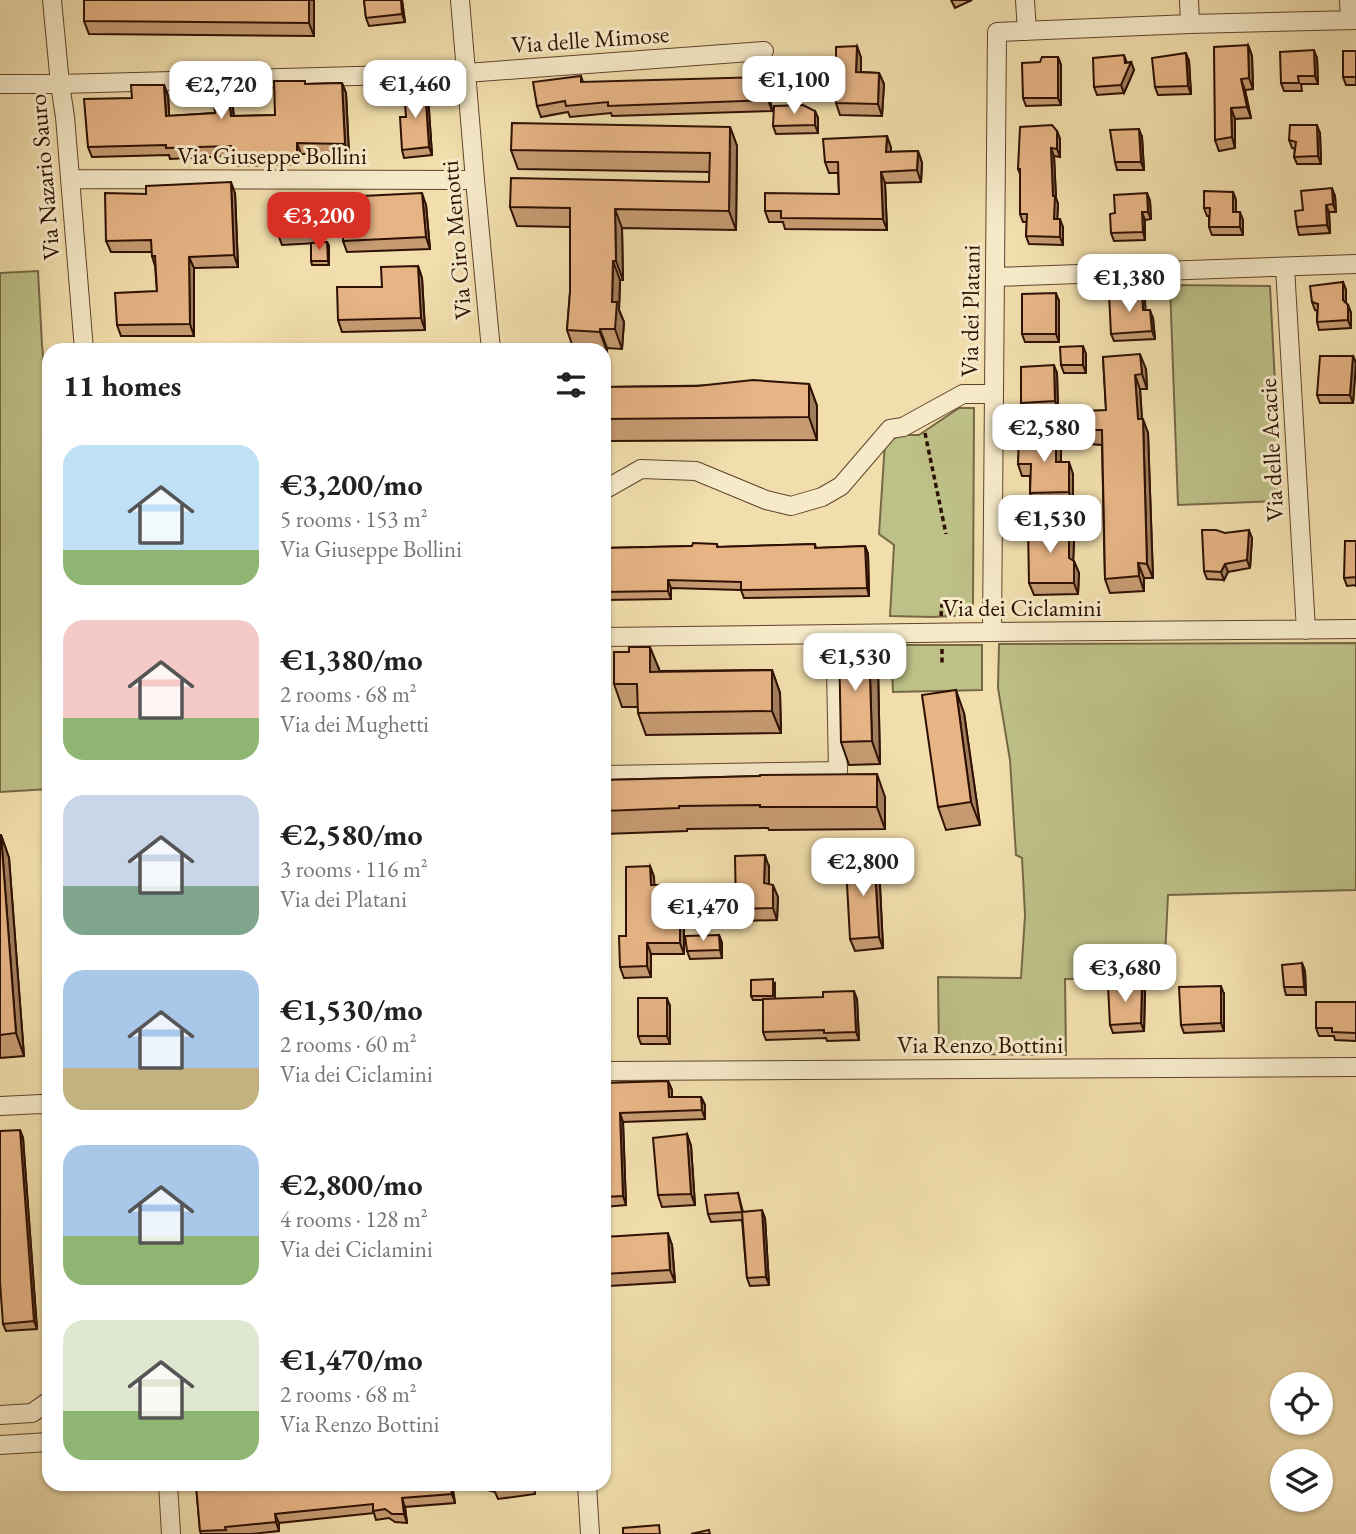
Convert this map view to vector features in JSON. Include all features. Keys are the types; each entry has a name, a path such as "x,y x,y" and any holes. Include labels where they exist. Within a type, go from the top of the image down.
{"street":[{"name":"Via Nazario Sauro","path":"52,0 65,117 83,343"},
{"name":"Via Ciro Menotti","path":"460,0 490,343"},
{"path":"1025,0 1027,31 1353,20 1349,0"},
{"path":"1189,0 1190,24"},
{"name":"Via dei Platani","path":"992,632 997,32 1027,31"},
{"name":"Via delle Mimose","path":"0,84 466,73 764,51"},
{"name":"Via Giuseppe Bollini","path":"70,179 475,180"},
{"path":"995,277 1356,264"},
{"name":"Via delle Acacie","path":"1285,267 1306,630"},
{"path":"611,486 641,470 696,471 766,500 791,506 822,497 841,486 890,429 903,427 963,394 994,394"},
{"name":"Via dei Ciclamini","path":"611,638 1356,629"},
{"path":"611,775 838,771 836,669"},
{"name":"Via Renzo Bottini","path":"611,1071 1356,1067"},
{"path":"0,1107 42,1104"},
{"path":"0,1415 32,1413 42,1406"},
{"path":"0,1445 42,1443"},
{"path":"168,1491 171,1534"},
{"path":"587,1491 590,1534"}],"path":[{"path":"921,417 946,534"}],"green space":[{"path":"38,271 42,345 42,789 0,792 0,273"},
{"path":"1170,285 1270,286 1281,501 1178,505"},
{"path":"959,408 974,408 973,604 970,615 890,616 894,545 879,534 885,442 902,435 919,435"},
{"path":"1356,643 1356,890 1168,895 1164,978 1065,979 1066,1055 939,1054 938,977 1021,978 1025,915 1022,858 1016,855 1010,760 998,688 999,644"},
{"path":"891,645 982,645 982,690 893,692"}],"building":[{"path":"84,0 309,0 309,23 84,21"},
{"path":"364,0 401,0 402,14 366,18"},
{"path":"1248,45 1249,78 1241,79 1247,107 1231,108 1232,137 1215,140 1214,47"},
{"path":"857,46 856,72 879,73 878,104 836,103 836,47"},
{"path":"1314,50 1315,76 1298,76 1299,83 1281,83 1280,52"},
{"path":"1343,51 1356,51 1356,77 1343,77"},
{"path":"1186,53 1188,86 1155,87 1152,58"},
{"path":"1124,55 1125,63 1131,62 1121,85 1094,87 1093,58"},
{"path":"1042,57 1058,57 1058,98 1023,98 1022,63 1040,62"},
{"path":"581,76 581,82 765,77 768,100 608,106 608,102 566,106 565,101 537,106 533,82"},
{"path":"274,81 342,83 345,144 297,143 297,154 231,156 231,146 88,147 84,99 132,98 131,85 164,85 166,116 215,113 212,84 227,83 231,116 275,115"},
{"path":"425,87 429,147 402,150 400,117 406,117 404,90"},
{"path":"803,105 815,111 815,125 773,126 774,106"},
{"path":"512,123 730,127 729,211 615,209 616,261 613,261 612,302 617,302 615,329 600,329 600,332 567,330 570,208 510,207 511,178 709,182 710,153 511,150"},
{"path":"1052,125 1057,131 1057,149 1051,148 1054,219 1060,219 1060,237 1026,236 1027,214 1020,214 1020,127"},
{"path":"1290,125 1317,125 1318,156 1294,157 1296,142 1289,140"},
{"path":"1139,129 1141,162 1115,162 1110,130"},
{"path":"887,136 886,152 918,151 917,170 881,172 883,219 781,218 781,211 765,211 765,193 839,194 838,162 825,162 823,139"},
{"path":"231,182 234,255 189,257 190,324 117,325 115,293 157,291 155,256 152,256 151,240 106,241 105,193 146,194 146,186"},
{"path":"1332,188 1333,204 1326,205 1327,225 1297,227 1295,211 1303,210 1301,191"},
{"path":"1204,191 1233,192 1233,212 1240,212 1240,227 1209,227 1210,208 1204,208"},
{"path":"422,193 426,237 343,241 343,197"},
{"path":"1147,193 1148,212 1142,212 1143,232 1111,233 1110,214 1115,213 1114,195"},
{"path":"314,195 315,234 279,237 278,197"},
{"path":"327,242 328,261 311,261 311,243"},
{"path":"418,266 421,318 338,320 337,287 382,287 381,267"},
{"path":"1343,282 1343,300 1348,305 1348,320 1317,322 1318,304 1312,302 1310,286"},
{"path":"1142,292 1143,310 1150,310 1152,331 1111,334 1109,294"},
{"path":"1056,293 1056,334 1022,334 1022,294"},
{"path":"1083,346 1083,365 1061,365 1060,347"},
{"path":"1140,354 1142,374 1135,375 1138,419 1143,419 1147,564 1138,563 1139,576 1105,579 1102,430 1084,430 1084,411 1106,410 1103,357"},
{"path":"1320,356 1353,356 1350,395 1317,395"},
{"path":"1054,365 1055,401 1021,403 1021,367"},
{"path":"753,380 809,384 809,417 611,419 611,387 697,386"},
{"path":"1019,434 1056,435 1056,462 1069,462 1069,492 1030,493 1031,464 1018,464"},
{"path":"1028,526 1069,528 1069,558 1074,561 1074,583 1029,583"},
{"path":"1202,530 1225,533 1249,530 1247,560 1225,564 1221,572 1204,571"},
{"path":"1345,541 1356,541 1356,577 1344,578"},
{"path":"693,543 717,544 717,547 815,544 815,548 865,546 867,588 741,590 741,582 668,580 668,591 611,592 611,548 692,546"},
{"path":"869,644 872,741 841,742 839,645"},
{"path":"629,647 650,647 650,672 772,670 772,711 638,713 637,684 614,684 614,652 629,652"},
{"path":"956,690 971,802 938,807 922,695"},
{"path":"877,774 877,807 679,806 611,811 611,780"},
{"path":"0,835 16,1033 0,1035"},
{"path":"874,853 879,937 850,939 846,866 855,864 854,855"},
{"path":"765,855 764,883 773,885 773,908 736,909 735,856"},
{"path":"650,866 651,885 665,885 666,893 680,893 680,943 647,943 647,966 620,967 619,936 626,936 626,867"},
{"path":"719,935 720,950 687,951 685,936"},
{"path":"1302,963 1304,987 1284,987 1282,965"},
{"path":"773,979 773,996 751,996 751,980"},
{"path":"1142,984 1141,1023 1110,1025 1108,986"},
{"path":"1221,986 1221,1023 1181,1025 1179,987"},
{"path":"854,991 856,1032 763,1032 763,999 823,997 823,992"},
{"path":"638,998 667,998 667,1036 638,1036"},
{"path":"1316,1002 1356,1002 1356,1033 1316,1028"},
{"path":"668,1081 669,1097 701,1097 702,1110 620,1113 623,1196 611,1197 611,1083"},
{"path":"20,1130 34,1321 3,1324 0,1282 0,1131"},
{"path":"687,1134 691,1194 658,1195 653,1138"},
{"path":"738,1193 742,1212 708,1214 705,1195"},
{"path":"762,1210 766,1277 747,1278 742,1212"},
{"path":"668,1233 670,1270 611,1274 611,1237"},
{"path":"197,1491 451,1491 452,1494 402,1498 404,1514 392,1514 385,1509 373,1511 373,1504 275,1514 276,1522 200,1531"},
{"path":"659,1525 660,1534 623,1534 623,1528"},
{"path":"709,1530 710,1534 691,1534"}]}
